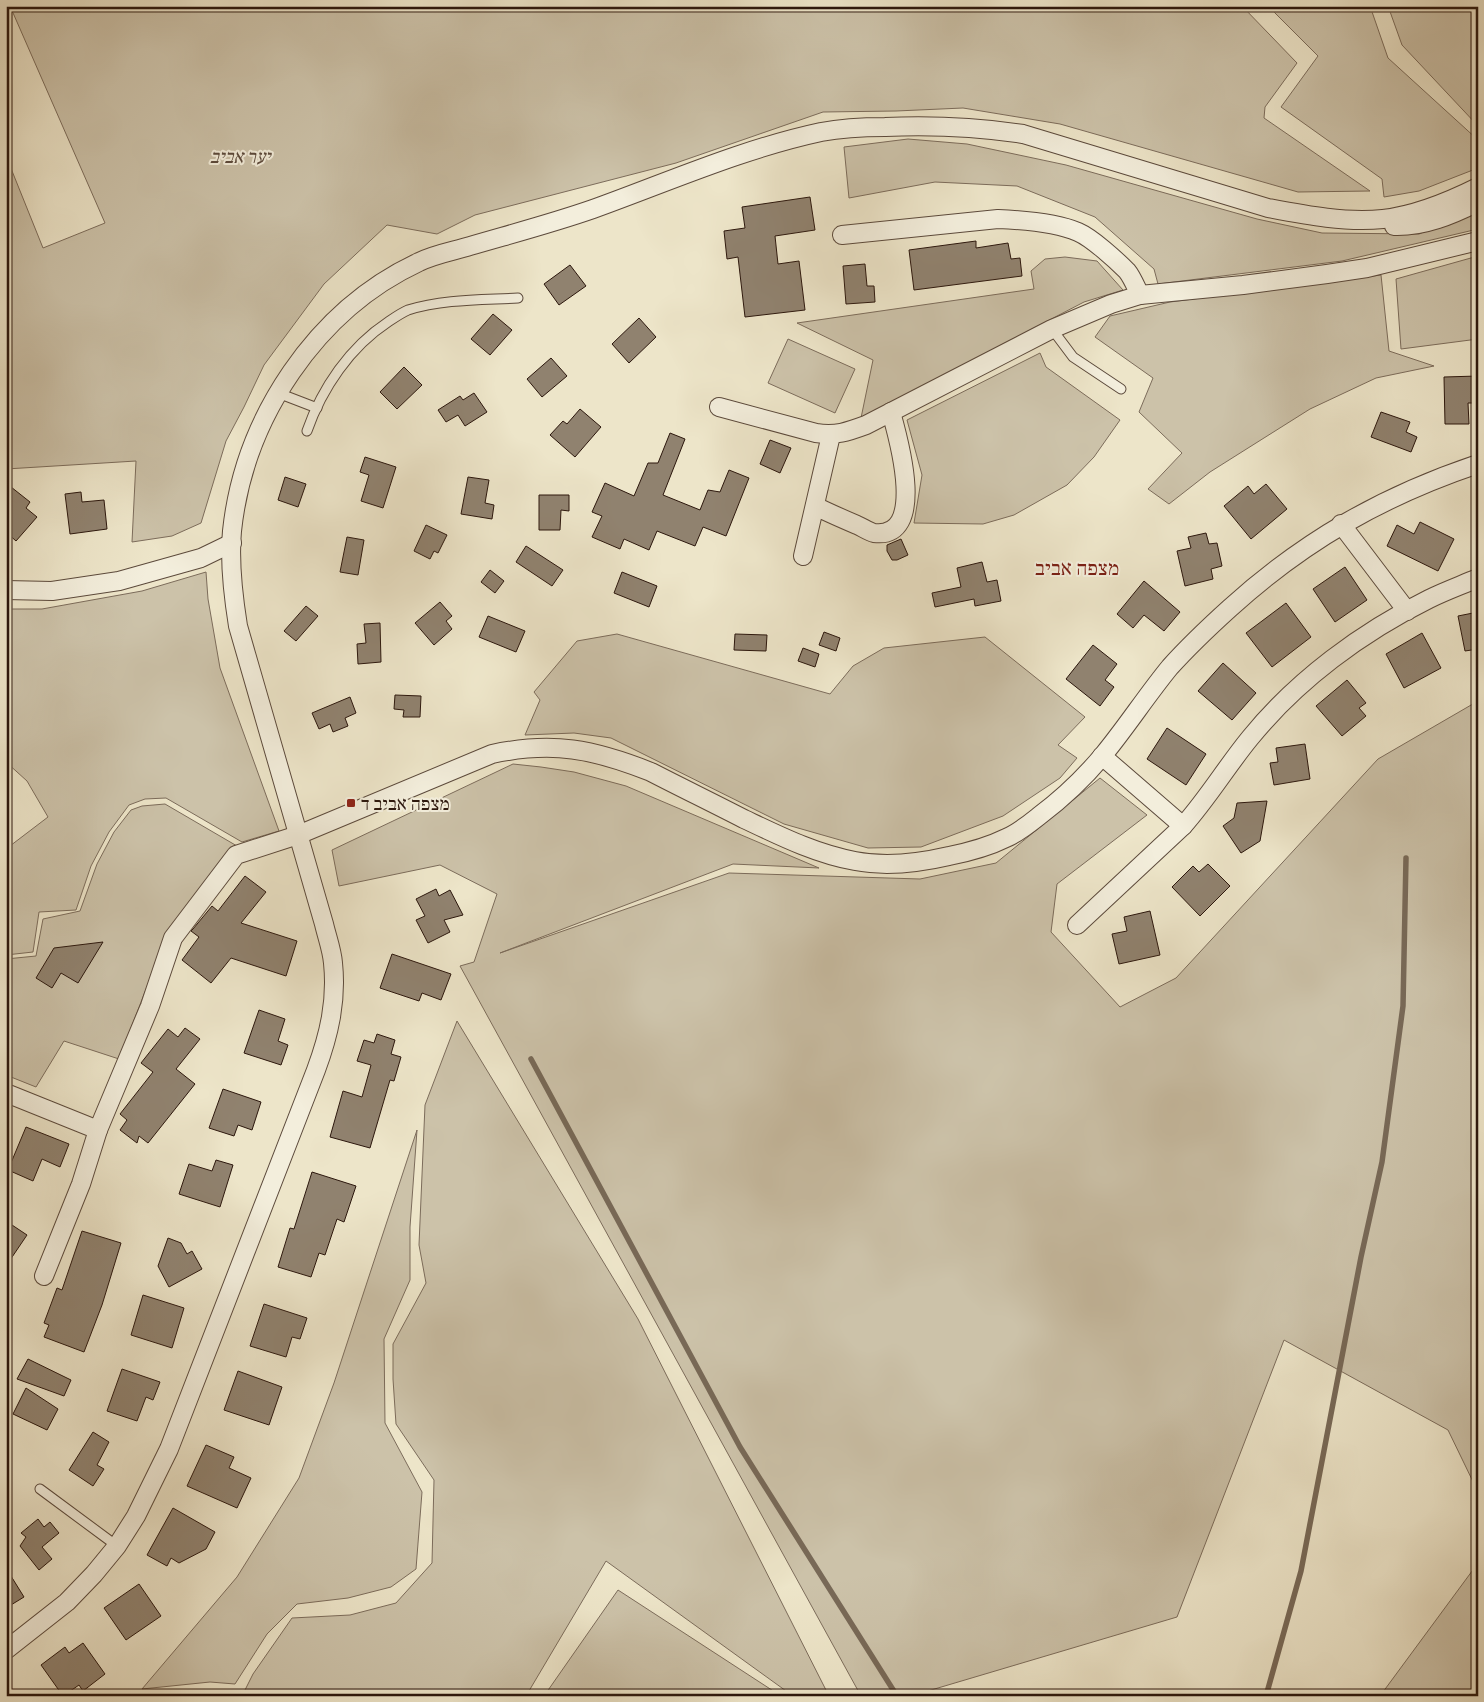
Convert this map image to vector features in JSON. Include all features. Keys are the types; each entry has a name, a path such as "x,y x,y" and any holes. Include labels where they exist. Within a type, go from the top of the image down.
{"street":[{"path":"6,1650 67,1602 117,1546 136,1516 169,1449 316,1070 332,1021 335,992 333,961 238,626 233,595 232,543 237,496 248,458 263,422 278,393 303,355 334,321 358,300 421,261 590,210 746,152 822,132 858,128 948,126 1023,134 1268,208 1334,218 1367,220 1404,215 1436,206 1478,186"},
{"path":"1334,218 1362,224 1411,226 1441,218 1478,202"},
{"path":"842,235 998,219 1032,222 1078,232 1094,242 1128,272 1140,295"},
{"path":"719,407 816,433 832,435 844,433 866,425 1052,329 1095,310 1140,295 1243,285 1367,268 1478,242"},
{"path":"815,506 874,533 890,532 900,522 904,507 906,482 903,454 891,412"},
{"path":"803,556 832,435"},
{"path":"44,1276 81,1184 98,1130 150,1006 173,938 236,855 298,835 492,754 520,748 546,747 573,749 625,762 651,772 784,838 830,856 866,863 884,864 933,860 988,846 1009,837 1051,807 1073,788 1102,756 1169,668 1198,638 1268,574 1303,548 1341,524 1388,499 1433,479 1478,464"},
{"path":"1341,524 1407,611"},
{"path":"6,590 52,591 119,581 201,558 232,543"},
{"path":"1077,925 1183,826 1250,738 1277,708 1311,676 1349,646 1407,611 1429,599 1478,578"},
{"path":"1102,756 1183,826"},
{"path":"6,1093 98,1130"}],"lane":[{"path":"307,431 329,386 352,352 367,337 406,311 446,303 518,298"},
{"path":"1052,329 1073,356 1121,389"},
{"path":"278,393 317,408"},
{"path":"40,1489 117,1546"}],"green space":[{"name":"יער אביב","path":"10,6 1242,6 1297,63 1265,107 1264,118 1370,191 1298,192 1060,124 963,108 823,112 676,163 475,215 437,234 387,225 324,284 264,365 226,441 201,523 172,536 132,542 136,461 6,469 6,156 43,248 105,223"},
{"path":"1268,6 1370,6 1388,58 1478,140 1478,168 1419,191 1384,197 1382,179 1281,107 1318,56"},
{"path":"1388,6 1478,6 1478,126 1402,45"},
{"path":"908,139 967,144 1066,165 1257,219 1322,233 1419,234 1478,209 1478,229 1342,261 1158,284 1154,269 1095,217 1017,186 935,182 849,198 844,147"},
{"path":"1478,256 1478,339 1401,349 1396,279"},
{"path":"1065,257 1097,261 1123,290 1084,302 861,418 873,360 797,323 1034,289 1031,271 1045,259"},
{"path":"1381,275 1389,351 1434,366 1376,378 1310,409 1210,472 1169,504 1148,489 1182,453 1139,412 1153,378 1095,337 1110,316 1170,302"},
{"path":"788,339 855,369 835,413 768,383"},
{"path":"1040,353 1046,367 1120,420 1094,457 1067,485 1014,515 983,524 914,523 922,475 907,420"},
{"path":"206,572 208,599 220,668 279,831 242,842 166,798 145,799 129,805 109,832 91,866 76,910 39,912 33,952 6,955 6,849 48,817 27,781 6,762 6,609 42,609 142,591"},
{"path":"617,634 830,694 853,666 884,648 985,637 1085,717 1058,745 1077,758 1060,778 1003,816 921,847 868,848 784,824 611,738 574,733 525,735 540,700 534,692 577,641"},
{"path":"1478,701 1478,1492 1448,1430 1284,1340 1177,1617 911,1696 861,1696 460,966 474,962 497,894 440,865 339,886 332,850 513,764 574,772 626,786 819,868 733,864 500,953 729,873 920,879 996,863 1100,778 1147,815 1057,884 1051,932 1120,1007 1176,978 1378,759"},
{"path":"165,804 237,846 155,966 119,1059 64,1041 36,1087 6,1075 6,959 36,956 43,919 80,911 97,864 114,832 131,810 142,806"},
{"path":"457,1021 638,1319 829,1696 793,1696 606,1561 526,1696 242,1696 253,1674 292,1618 350,1615 396,1603 432,1563 434,1480 396,1424 393,1344 426,1283 419,1245 425,1105"},
{"path":"417,1130 410,1227 410,1280 384,1339 385,1423 422,1492 416,1569 391,1587 348,1598 297,1604 267,1634 235,1684 210,1682 142,1689 237,1577 299,1478 334,1383"},
{"path":"1478,1563 1478,1696 1380,1696"},
{"path":"618,1590 781,1696 544,1696"}],"building":[{"path":"810,197 815,230 775,236 778,264 799,261 805,310 745,317 738,257 727,259 724,231 745,228 742,207"},
{"path":"976,241 976,248 1008,243 1011,259 1020,258 1022,276 914,290 909,250"},
{"path":"865,264 867,286 874,286 875,302 846,304 843,266"},
{"path":"570,265 586,286 559,305 544,284"},
{"path":"493,314 512,330 490,355 471,339"},
{"path":"639,318 656,337 629,363 612,344"},
{"path":"551,358 567,376 542,397 527,379"},
{"path":"404,367 422,385 397,409 380,392"},
{"path":"1478,376 1478,403 1468,403 1469,424 1445,424 1444,377"},
{"path":"474,393 487,412 465,426 458,415 446,422 438,410 460,396 463,400"},
{"path":"580,409 601,427 575,457 550,435 563,421 567,424"},
{"path":"1381,412 1410,422 1406,432 1417,437 1411,452 1371,437"},
{"path":"670,433 685,439 663,495 700,510 708,490 720,492 729,470 749,478 726,536 703,527 695,546 657,531 649,550 624,539 620,549 592,537 602,516 592,512 605,483 634,496 648,463 658,463"},
{"path":"770,440 791,448 780,473 760,464"},
{"path":"365,457 396,467 383,508 361,501 369,475 360,472"},
{"path":"285,477 306,484 298,507 278,500"},
{"path":"468,477 489,480 485,503 494,505 492,519 461,514"},
{"path":"6,483 30,502 26,508 37,517 16,541 6,532"},
{"path":"1266,484 1287,509 1251,539 1224,506 1248,486 1254,494"},
{"path":"81,492 82,502 104,500 107,529 70,534 65,494"},
{"path":"539,495 569,495 569,511 561,510 560,530 539,530"},
{"path":"1420,522 1454,539 1438,571 1387,546 1397,525 1414,534"},
{"path":"426,525 447,535 438,553 434,551 430,559 414,551"},
{"path":"1206,533 1209,544 1217,543 1222,566 1211,569 1213,579 1185,586 1177,551 1191,548 1188,537"},
{"path":"347,537 364,540 358,575 340,572"},
{"path":"901,539 908,555 892,560 887,551 887,545"},
{"path":"526,546 563,570 552,586 516,562"},
{"path":"982,562 987,582 997,580 1001,601 975,606 974,599 935,607 932,593 961,587 957,568"},
{"path":"1345,567 1367,600 1335,622 1313,589"},
{"path":"490,570 504,581 495,593 481,582"},
{"path":"622,572 657,586 649,607 614,593"},
{"path":"1144,581 1180,612 1164,631 1144,615 1133,628 1117,614"},
{"path":"440,602 452,616 446,621 452,629 434,645 415,623"},
{"path":"1286,603 1311,637 1272,667 1246,633"},
{"path":"306,606 318,616 296,641 284,631"},
{"path":"1478,612 1478,649 1465,651 1458,616"},
{"path":"488,616 525,631 516,652 479,637"},
{"path":"380,623 381,662 358,664 357,644 366,643 364,624"},
{"path":"824,632 840,638 836,651 819,645"},
{"path":"1422,633 1441,668 1404,688 1386,654"},
{"path":"735,634 767,635 766,651 734,650"},
{"path":"1093,645 1117,664 1105,680 1114,687 1100,706 1066,679"},
{"path":"803,648 819,654 815,667 798,661"},
{"path":"1223,663 1256,693 1232,720 1198,691"},
{"path":"1347,680 1366,703 1359,708 1366,716 1342,736 1316,706"},
{"path":"395,695 421,696 420,717 403,717 404,710 394,709"},
{"path":"350,697 356,713 345,718 348,726 333,732 330,724 319,729 312,713"},
{"path":"1167,728 1206,754 1186,785 1147,759"},
{"path":"1305,744 1310,779 1274,785 1270,763 1278,762 1276,748"},
{"path":"1267,801 1260,841 1241,853 1223,826 1234,818 1237,803"},
{"path":"1208,864 1230,886 1200,916 1172,887 1193,866 1199,872"},
{"path":"245,876 266,892 241,923 297,941 286,976 231,958 211,983 182,960 199,937 191,931 212,906 218,911"},
{"path":"436,889 439,896 450,890 463,915 444,920 450,932 428,943 416,920 425,916 416,899"},
{"path":"1150,911 1160,955 1119,964 1112,934 1127,931 1124,917"},
{"path":"103,942 78,983 61,973 52,988 36,978 54,948"},
{"path":"392,954 451,974 441,1000 422,993 419,1001 380,988"},
{"path":"259,1010 285,1019 278,1041 288,1045 281,1065 244,1053"},
{"path":"185,1028 200,1039 176,1069 195,1084 148,1143 139,1136 137,1143 120,1130 127,1120 120,1114 153,1072 141,1063 168,1029 178,1037"},
{"path":"377,1034 395,1040 391,1054 401,1057 394,1081 390,1080 370,1148 330,1137 343,1091 362,1097 371,1065 357,1061 364,1040 374,1043"},
{"path":"223,1089 261,1102 252,1130 238,1125 234,1136 209,1128"},
{"path":"26,1127 69,1144 60,1167 42,1159 33,1181 8,1170"},
{"path":"216,1160 233,1165 220,1207 179,1194 189,1164 212,1171"},
{"path":"312,1172 356,1186 344,1222 337,1219 325,1255 319,1253 311,1277 278,1267 290,1228 294,1229"},
{"path":"6,1221 27,1235 6,1266"},
{"path":"82,1231 121,1243 102,1305 84,1352 44,1337 49,1325 44,1323 57,1288 62,1290"},
{"path":"168,1238 181,1243 187,1254 192,1251 202,1269 169,1287 158,1266"},
{"path":"143,1295 184,1308 172,1348 131,1335"},
{"path":"264,1304 307,1318 300,1339 292,1337 286,1357 250,1346"},
{"path":"28,1359 71,1380 64,1396 17,1379"},
{"path":"122,1369 160,1382 153,1400 146,1397 137,1421 107,1411"},
{"path":"238,1371 282,1387 269,1425 224,1410"},
{"path":"26,1388 58,1409 47,1430 13,1414"},
{"path":"93,1432 109,1442 97,1465 104,1469 93,1486 69,1470"},
{"path":"206,1445 234,1457 229,1468 251,1478 237,1508 187,1486"},
{"path":"173,1508 215,1532 206,1549 179,1563 171,1558 167,1566 147,1555"},
{"path":"38,1519 44,1527 50,1522 59,1533 42,1547 52,1559 39,1570 20,1546 26,1537 21,1533"},
{"path":"6,1568 24,1597 6,1608"},
{"path":"139,1584 161,1616 126,1640 104,1608"},
{"path":"83,1643 105,1674 83,1691 79,1685 63,1696 41,1665 65,1647 69,1653"}],"waterway":[{"path":"1266,1696 1301,1571 1361,1257 1382,1162 1403,1006 1406,858"},
{"path":"531,1059 740,1447 897,1696"}],"place":[{"name":"מצפה אביב ד","path":"351,803"}],"district":[{"name":"מצפה אביב","path":"1077,568"}]}
